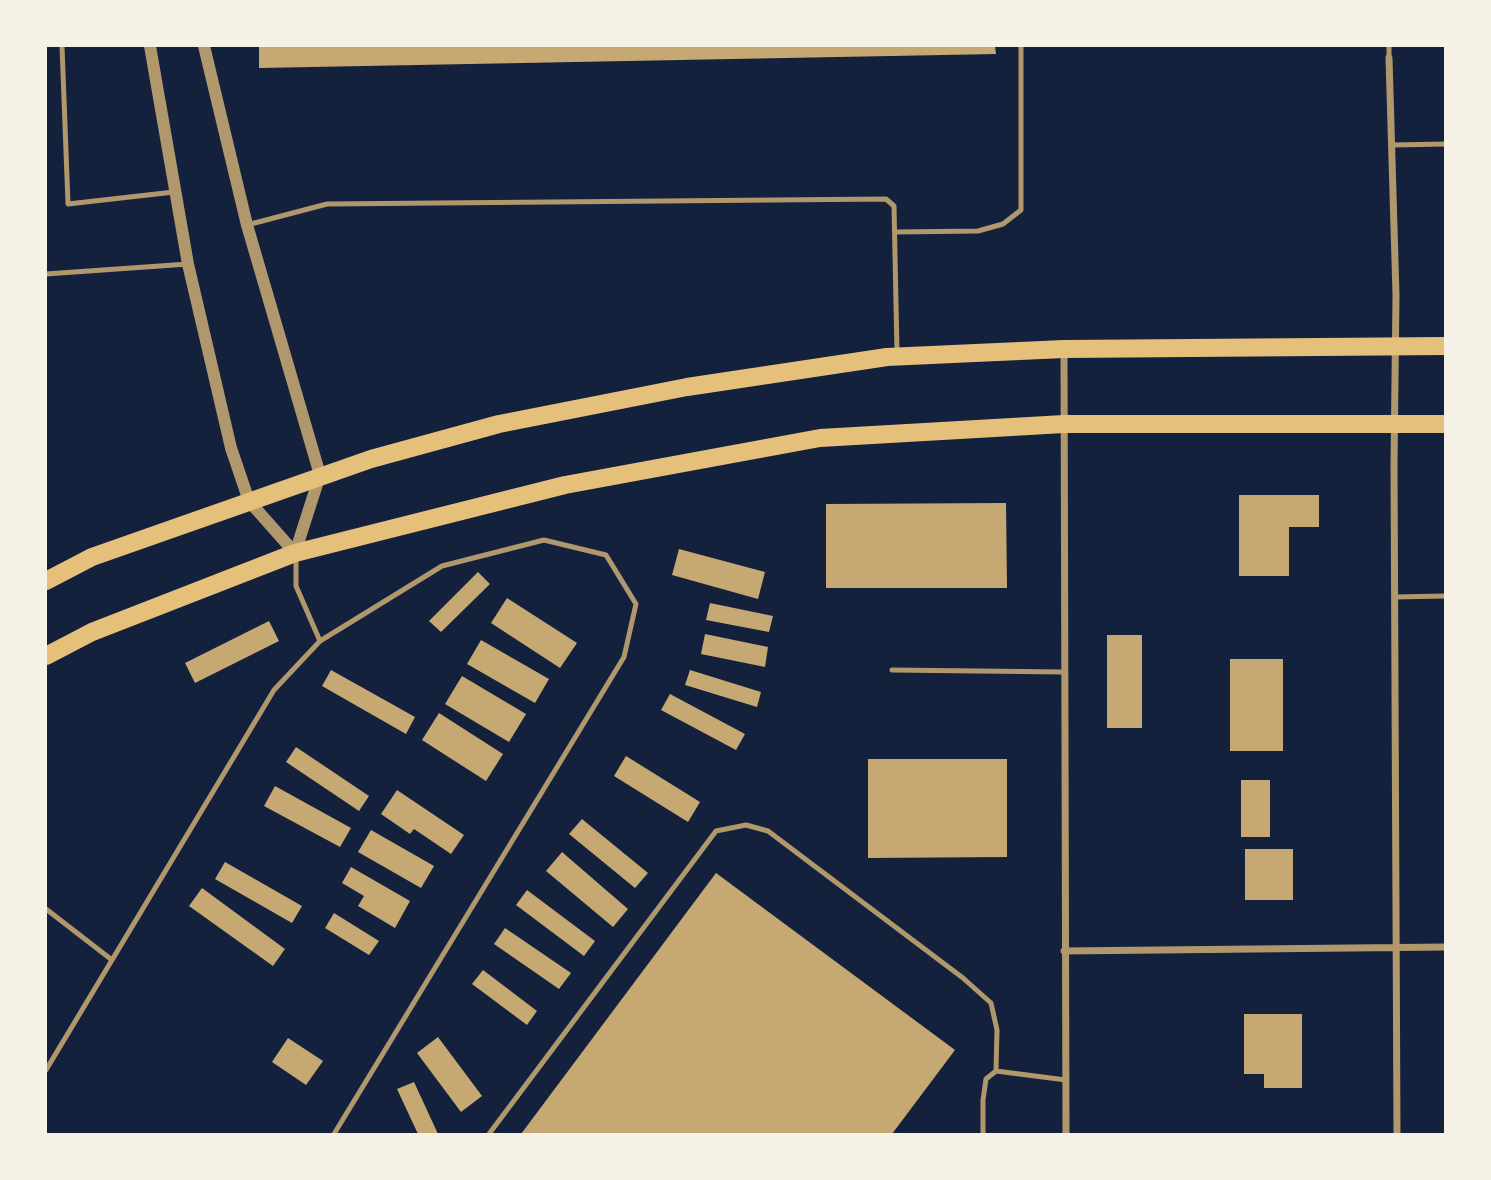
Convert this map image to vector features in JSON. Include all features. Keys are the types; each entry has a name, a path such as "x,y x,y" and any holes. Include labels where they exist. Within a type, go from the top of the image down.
{"main road":[{"path":"46,581 92,557 371,458 499,424 687,387 898,357 1064,349 1446,346"},
{"path":"46,656 92,632 295,553 565,485 820,438 1064,424 1446,424"}],"street":[{"path":"150,46 188,264 231,449 249,501 295,553"},
{"path":"204,46 247,225 320,475 295,553"},
{"path":"1389,58 1396,295 1394,597 1397,1135"},
{"path":"1064,349 1066,1135"},
{"path":"1064,951 1446,947"}],"lane":[{"path":"62,46 68,204 174,191"},
{"path":"895,232 978,231 1003,224 1021,210 1021,46"},
{"path":"1389,46 1389,58"},
{"path":"1391,145 1446,144"},
{"path":"247,225 327,204 886,199 894,206 898,357"},
{"path":"46,274 188,264"},
{"path":"46,1070 274,690 320,641 442,566 544,540 606,555 636,604 624,657 334,1135"},
{"path":"295,553 296,586 320,641"},
{"path":"1394,597 1446,596"},
{"path":"892,670 1064,672"},
{"path":"489,1135 716,831 746,825 768,831 963,978 991,1003 997,1030 996,1071"},
{"path":"46,909 112,960"},
{"path":"984,1135 983,1100 986,1079 996,1071 1066,1080"}],"building":[{"path":"259,46 995,46 996,54 259,68"},
{"path":"1239,495 1319,495 1319,527 1289,527 1289,576 1239,576"},
{"path":"1006,503 1007,588 826,588 826,504"},
{"path":"679,549 765,572 758,599 672,575"},
{"path":"478,572 490,584 441,632 429,621"},
{"path":"507,598 577,643 560,668 491,623"},
{"path":"710,603 773,616 769,632 706,620"},
{"path":"269,621 279,641 195,683 185,663"},
{"path":"705,634 768,647 765,667 701,654"},
{"path":"1107,635 1142,635 1142,728 1107,728"},
{"path":"481,640 549,679 535,703 467,664"},
{"path":"1230,659 1283,659 1283,751 1230,751"},
{"path":"331,670 415,717 406,734 322,686"},
{"path":"690,670 761,692 757,707 685,685"},
{"path":"462,676 526,714 509,742 445,704"},
{"path":"670,694 745,734 736,750 661,710"},
{"path":"439,713 503,754 486,781 422,740"},
{"path":"296,747 369,796 359,811 286,762"},
{"path":"626,756 700,802 688,822 614,776"},
{"path":"868,759 1007,759 1007,857 868,858"},
{"path":"1241,780 1270,780 1270,837 1241,837"},
{"path":"275,786 351,828 340,847 264,806"},
{"path":"397,790 464,835 451,854 414,829 410,834 381,814"},
{"path":"582,819 648,873 635,888 569,834"},
{"path":"371,830 434,866 421,888 358,852"},
{"path":"1245,849 1293,849 1293,900 1245,900"},
{"path":"562,852 628,909 613,927 546,871"},
{"path":"225,862 302,906 292,923 215,879"},
{"path":"351,867 410,901 395,928 358,906 364,896 342,883"},
{"path":"716,873 955,1050 892,1134 521,1134"},
{"path":"202,888 285,949 273,966 189,906"},
{"path":"527,890 595,941 584,956 516,905"},
{"path":"334,913 379,941 369,955 325,928"},
{"path":"505,928 571,973 559,989 494,944"},
{"path":"483,970 537,1011 527,1025 472,984"},
{"path":"1244,1014 1302,1014 1302,1088 1264,1088 1264,1074 1244,1074"},
{"path":"438,1037 482,1096 461,1112 417,1053"},
{"path":"288,1038 323,1061 306,1085 272,1062"},
{"path":"414,1082 438,1134 418,1134 397,1089"}]}
